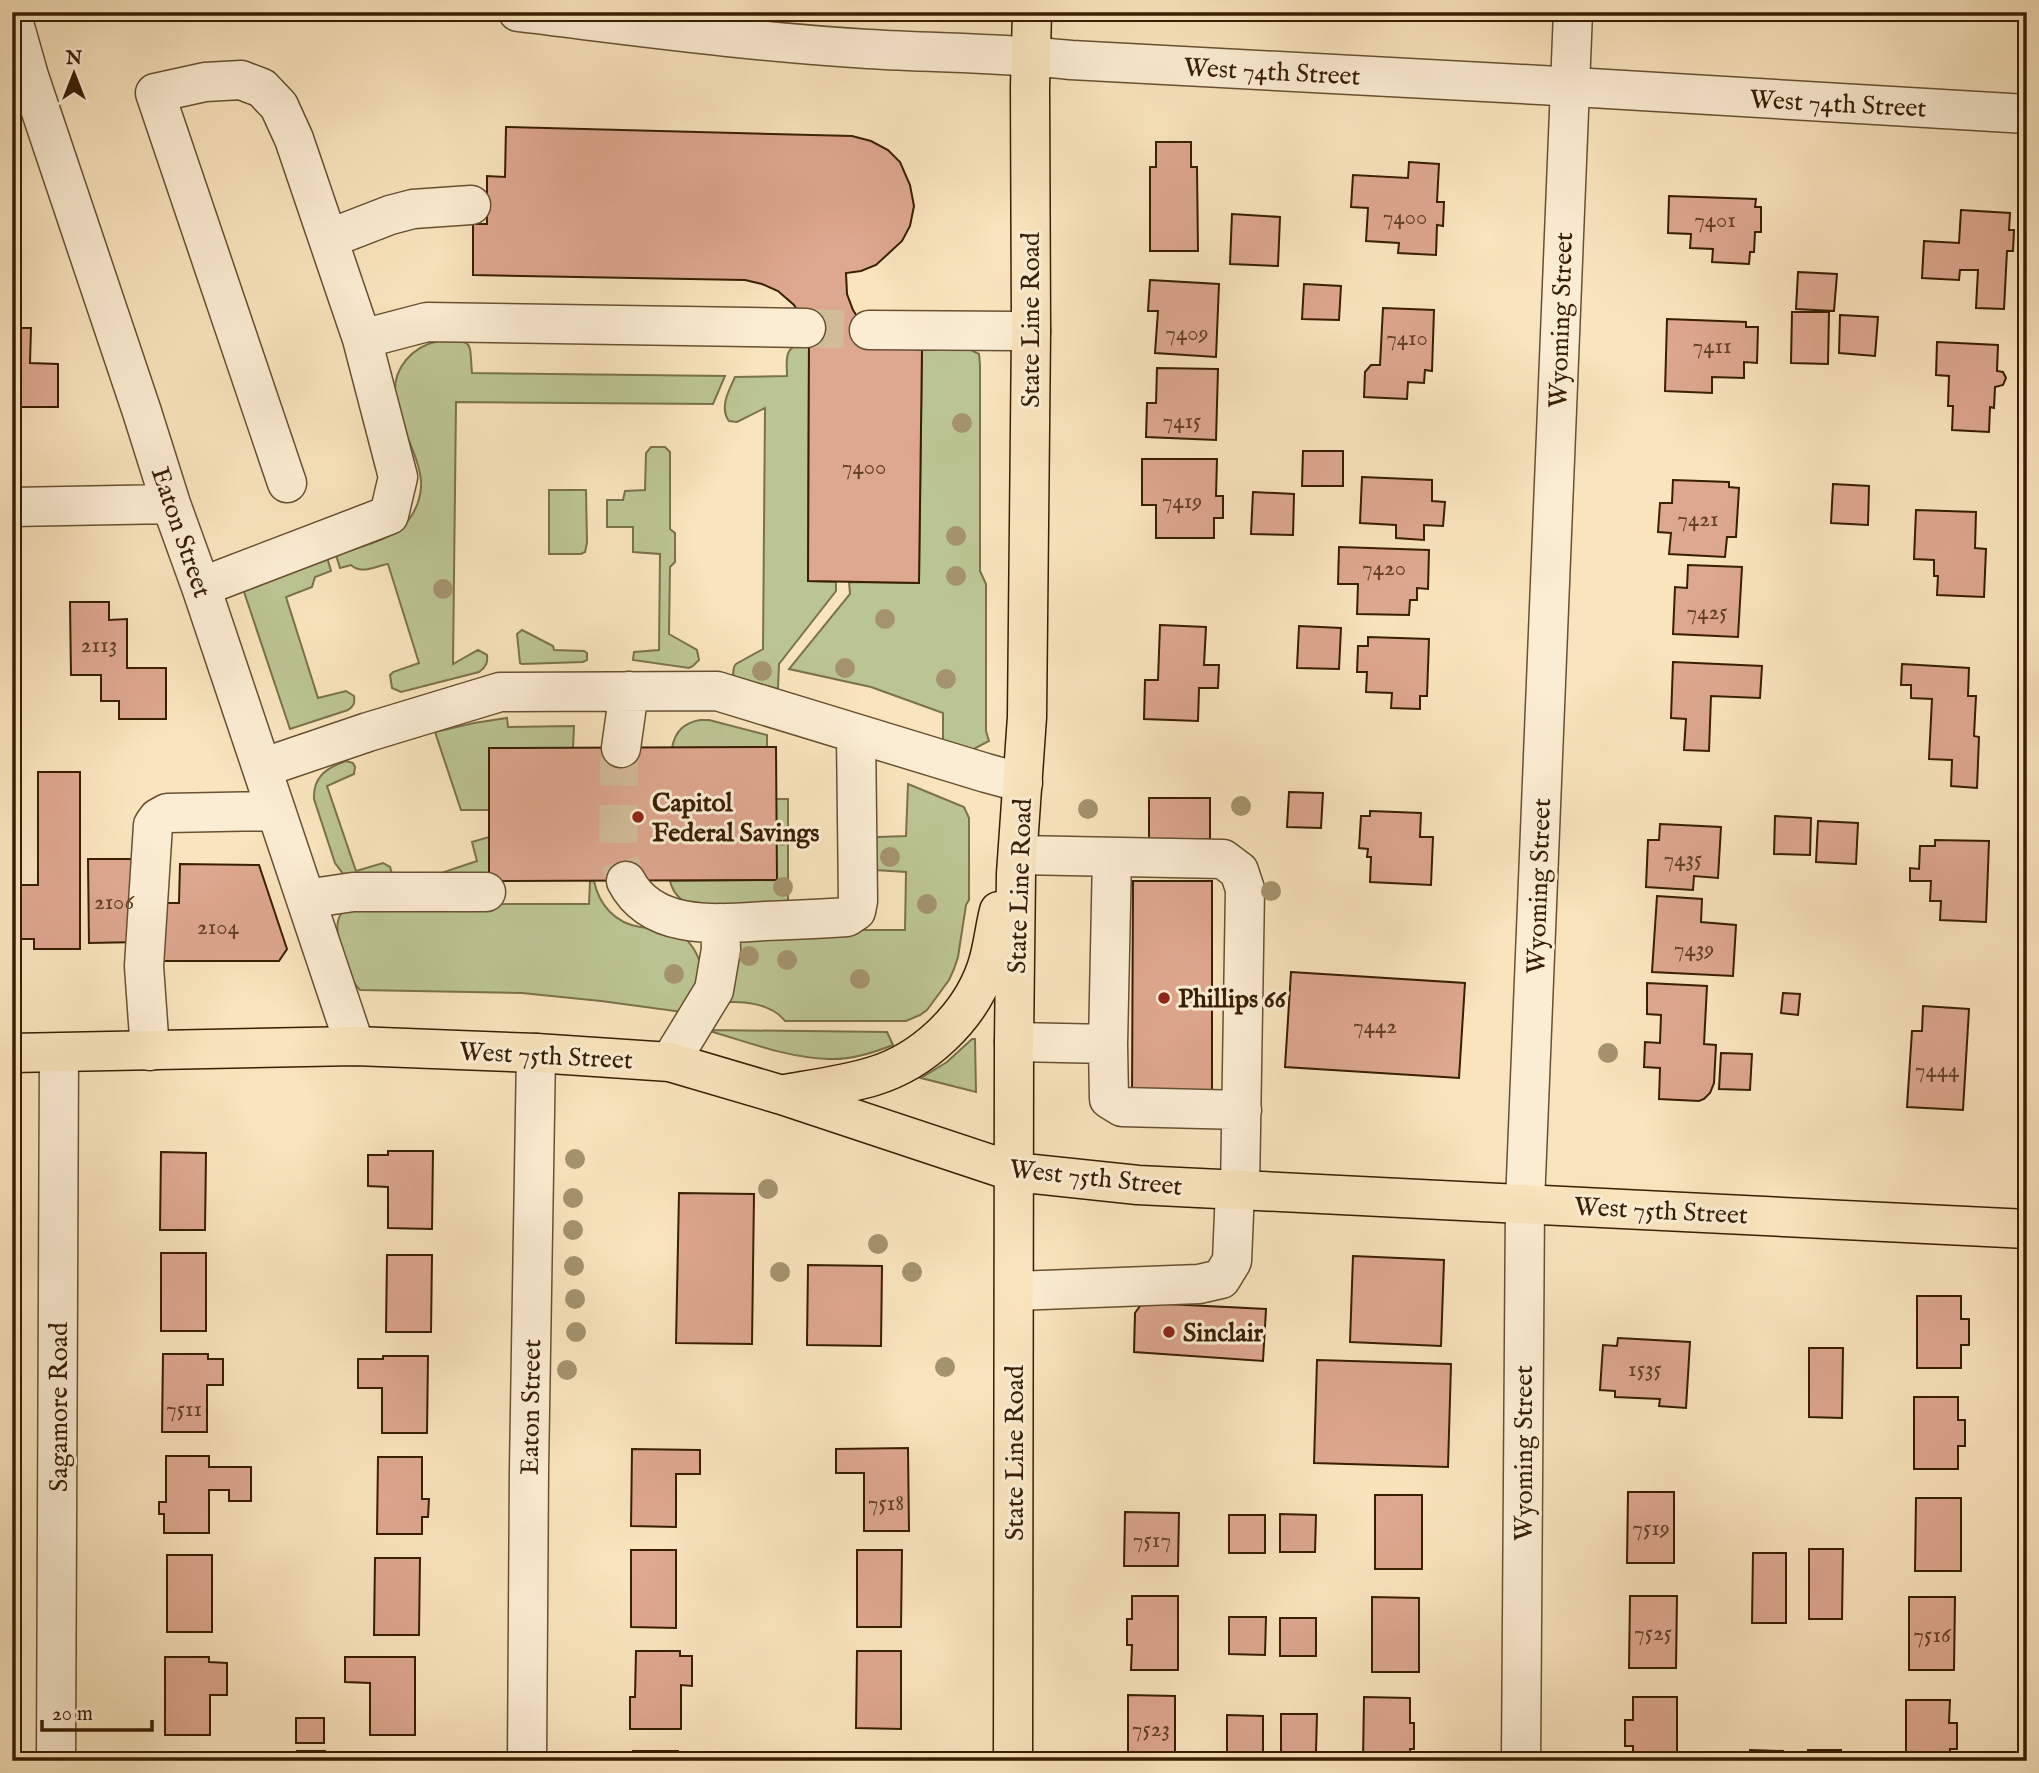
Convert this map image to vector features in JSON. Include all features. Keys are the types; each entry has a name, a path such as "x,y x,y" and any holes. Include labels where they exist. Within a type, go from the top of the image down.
{"main road":[{"name":"State Line Road","path":"1013,1761 1014,1042 1017,865 1027,716 1032,12"},
{"path":"782,1095 875,1076 904,1063 946,1031 964,1011 987,968 999,913 1017,865"},
{"name":"West 75th Street","path":"12,1053 355,1046 536,1053 670,1062 782,1095 1014,1172 1138,1185 2027,1229"}],"street":[{"name":"West 74th Street","path":"518,12 756,41 868,49 1032,56 2027,114"},
{"name":"Wyoming Street","path":"1521,1761 1525,1203 1573,12"},
{"name":"Eaton Street","path":"12,16 29,76 171,504 355,1046"},
{"path":"201,587 389,515 398,477 362,339 294,139 279,106 262,88 242,80 205,82 155,93 287,483"},
{"path":"328,239 412,209 471,205"},
{"path":"362,339 427,322 806,328"},
{"path":"869,330 1031,331"},
{"path":"12,507 171,504"},
{"path":"621,748 629,691"},
{"path":"262,768 500,692 717,691 1023,783"},
{"path":"626,881 632,892 662,914 680,920 720,923 847,917 856,911 858,901 856,734"},
{"path":"150,1051 144,966 153,825 167,813 276,811"},
{"path":"1014,1291 1199,1284 1221,1279 1232,1261 1242,1110 1245,888 1238,871 1223,859 1112,857 1017,865"},
{"path":"1112,857 1109,1099 1122,1107 1242,1110"},
{"path":"306,899 353,892 486,892"},
{"path":"670,1062 714,990 720,959 720,923"},
{"path":"1014,1042 1108,1044"},
{"name":"Sagamore Road","path":"57,1761 60,1053"},
{"name":"Eaton Street","path":"527,1761 536,1053"}],"green space":[{"path":"438,341 468,344 472,373 725,376 713,404 456,402 453,664 478,650 487,655 487,663 479,672 401,692 392,688 390,675 419,663 388,564 364,570 351,565 340,568 336,555 389,536 408,521 414,510 419,499 421,481 396,404 395,389 398,374 409,356"},
{"path":"795,346 809,346 808,581 836,582 836,591 779,664 778,689 735,677 733,674 736,664 763,649 765,408 737,422 729,421 725,405 735,377 787,376 789,351"},
{"path":"922,350 971,350 979,354 980,571 986,584 986,731 989,741 972,750 947,745 943,740 943,713 871,687 789,669 850,594 849,582 919,583"},
{"path":"651,447 665,447 670,452 670,529 675,533 675,562 670,567 669,634 697,650 699,660 689,668 633,660 634,652 659,650 660,554 633,552 633,527 607,527 607,500 623,500 625,491 645,490 646,453"},
{"path":"549,490 586,490 585,552 549,554"},
{"path":"327,557 331,571 315,577 312,587 286,597 318,698 346,691 354,696 354,702 348,710 290,729 242,586"},
{"path":"522,630 553,646 554,650 584,651 587,653 587,660 522,664 517,634"},
{"path":"507,718 508,727 574,726 573,748 489,748 489,810 461,810 435,732"},
{"path":"700,720 767,735 767,747 672,748 681,729"},
{"path":"346,761 353,763 354,774 327,786 356,871 383,863 390,867 392,874 344,875 335,863 314,799 314,791 322,774"},
{"path":"908,784 964,807 969,818 969,900 958,957 949,980 927,1010 906,1021 785,1021 772,1010 755,1004 719,1003 735,939 825,930 905,930 906,872 875,870 875,838 906,836"},
{"path":"776,799 788,799 788,906 692,905 678,896 670,881 776,880"},
{"path":"489,837 489,881 439,875 477,861 472,842"},
{"path":"590,881 594,881 604,905 623,922 640,927 673,930 693,947 701,972 682,1012 522,993 360,990 350,976 342,954 338,921 343,912 352,907 366,904 589,904"},
{"path":"706,1030 887,1032 893,1045 853,1057 813,1058 766,1048"},
{"path":"975,1039 976,1092 921,1078 947,1062"}],"building":[{"path":"1943,12 1994,12 1994,17 1943,16"},
{"path":"506,127 852,136 871,141 888,150 900,162 910,185 914,206 910,226 902,241 876,265 846,273 847,294 860,321 904,348 922,350 919,583 808,581 809,338 794,305 778,291 745,280 473,275 473,224 487,224 487,176 505,177"},
{"path":"1156,142 1191,142 1191,167 1197,167 1198,251 1150,251 1150,167 1156,167"},
{"path":"1409,162 1439,164 1437,202 1444,202 1443,226 1437,225 1436,255 1398,253 1399,243 1366,241 1368,208 1351,207 1353,175 1408,178"},
{"path":"1669,196 1756,199 1755,207 1761,207 1761,232 1755,232 1754,252 1750,252 1749,264 1712,262 1713,249 1690,248 1691,234 1668,233"},
{"path":"1961,210 2010,213 2009,230 2014,230 2013,251 2007,251 2004,309 1976,308 1978,270 1960,270 1959,280 1922,278 1924,241 1959,243"},
{"path":"1232,214 1280,217 1278,266 1230,264"},
{"path":"1798,272 1837,274 1834,311 1796,309"},
{"path":"1150,280 1219,284 1216,357 1155,353 1158,311 1148,311"},
{"path":"1304,284 1341,286 1339,320 1302,319"},
{"path":"1383,308 1434,310 1432,371 1425,370 1424,383 1408,382 1407,399 1364,397 1365,372 1371,365 1380,365"},
{"path":"1792,312 1829,312 1828,364 1791,363"},
{"path":"1840,315 1878,317 1875,356 1839,353"},
{"path":"1667,319 1746,322 1746,327 1758,327 1757,363 1744,362 1744,378 1712,377 1712,393 1665,391"},
{"path":"12,328 31,328 30,363 58,364 58,407 12,407"},
{"path":"1937,342 1998,345 1997,371 2003,372 2006,378 2003,385 1995,387 1994,408 1990,407 1989,432 1952,430 1953,406 1948,406 1949,376 1936,375"},
{"path":"1157,368 1218,369 1216,440 1146,437 1147,403 1156,403"},
{"path":"1303,451 1343,451 1343,486 1302,486"},
{"path":"1142,459 1217,459 1216,496 1223,496 1223,518 1214,518 1214,538 1156,538 1156,505 1142,505"},
{"path":"1362,477 1432,480 1432,501 1445,502 1443,526 1424,525 1424,540 1396,538 1396,525 1360,523"},
{"path":"1673,480 1729,482 1729,487 1739,488 1736,537 1727,537 1725,557 1669,554 1671,533 1658,532 1660,503 1672,503"},
{"path":"1833,484 1869,486 1868,525 1831,523"},
{"path":"1253,492 1294,494 1293,535 1251,534"},
{"path":"1916,510 1976,512 1975,548 1986,549 1984,597 1937,595 1938,576 1934,576 1934,560 1914,559"},
{"path":"1339,547 1429,550 1428,589 1417,588 1417,600 1410,600 1409,615 1357,614 1358,584 1338,584"},
{"path":"1688,565 1742,567 1738,637 1673,634 1675,587 1687,588"},
{"path":"70,602 109,602 109,620 127,619 127,668 166,668 166,719 119,719 119,701 101,701 101,675 71,675"},
{"path":"1160,625 1206,627 1204,665 1219,665 1218,688 1199,688 1198,721 1144,719 1145,680 1158,680"},
{"path":"1299,626 1341,628 1339,669 1297,668"},
{"path":"1368,637 1429,639 1427,696 1420,696 1420,709 1391,708 1392,693 1366,692 1367,672 1357,672 1358,646 1368,646"},
{"path":"1673,662 1762,666 1760,698 1711,696 1709,751 1684,750 1686,719 1671,718"},
{"path":"1902,664 1969,668 1968,696 1976,696 1974,736 1979,737 1977,788 1951,786 1952,760 1929,759 1932,699 1911,698 1911,685 1901,685"},
{"path":"776,747 777,880 489,881 489,748"},
{"path":"38,772 80,772 80,949 34,949 34,939 12,939 12,885 38,885"},
{"path":"1289,792 1323,793 1321,828 1287,827"},
{"path":"1149,798 1210,798 1210,839 1149,839"},
{"path":"1370,811 1421,813 1420,837 1433,837 1431,885 1370,882 1371,857 1367,857 1368,849 1359,848 1361,816 1370,816"},
{"path":"1775,816 1811,818 1810,855 1774,854"},
{"path":"1818,821 1858,823 1856,864 1816,862"},
{"path":"1660,824 1721,827 1718,878 1694,876 1693,890 1646,887 1648,840 1659,840"},
{"path":"1935,840 1989,841 1986,922 1940,920 1941,901 1930,901 1931,881 1910,881 1910,868 1919,869 1920,846 1935,846"},
{"path":"88,859 140,859 140,942 89,943"},
{"path":"180,864 259,865 287,949 279,961 157,961 157,903 179,903"},
{"path":"1133,881 1212,881 1212,1099 1132,1099"},
{"path":"1657,896 1702,899 1701,922 1736,925 1733,976 1652,972"},
{"path":"1291,972 1465,983 1459,1078 1285,1067"},
{"path":"1647,983 1707,986 1704,1044 1716,1045 1714,1083 1704,1099 1659,1099 1660,1068 1644,1067 1645,1042 1660,1043 1661,1015 1647,1014"},
{"path":"1783,993 1800,994 1798,1015 1781,1013"},
{"path":"1923,1006 1969,1009 1963,1110 1907,1107 1912,1031 1922,1031"},
{"path":"1721,1053 1752,1054 1750,1090 1719,1089"},
{"path":"388,1151 433,1151 432,1229 388,1228 388,1187 368,1186 368,1155 388,1155"},
{"path":"161,1152 206,1153 205,1230 160,1230"},
{"path":"679,1193 754,1194 752,1344 676,1343"},
{"path":"161,1253 206,1253 206,1331 161,1331"},
{"path":"387,1255 432,1255 431,1332 386,1332"},
{"path":"1353,1256 1444,1260 1441,1346 1350,1342"},
{"path":"808,1265 882,1266 881,1346 807,1345"},
{"path":"1917,1296 1961,1296 1961,1319 1969,1319 1969,1345 1961,1345 1961,1368 1917,1368"},
{"path":"1146,1303 1266,1309 1263,1361 1134,1352 1135,1313"},
{"path":"1618,1338 1690,1342 1686,1408 1659,1406 1660,1399 1615,1397 1615,1391 1600,1390 1603,1345 1617,1346"},
{"path":"1809,1348 1843,1348 1842,1418 1809,1417"},
{"path":"163,1354 208,1354 208,1359 223,1359 223,1385 207,1385 207,1432 162,1432"},
{"path":"383,1356 428,1356 427,1433 382,1433 382,1388 358,1388 358,1359 383,1359"},
{"path":"1317,1360 1451,1364 1448,1467 1314,1463"},
{"path":"1914,1397 1958,1397 1958,1420 1965,1420 1965,1446 1958,1446 1958,1469 1914,1469"},
{"path":"908,1448 909,1531 864,1531 864,1473 836,1473 836,1449"},
{"path":"632,1449 700,1450 700,1474 676,1474 676,1527 631,1526"},
{"path":"166,1456 209,1456 209,1467 251,1467 251,1501 229,1501 229,1490 209,1490 209,1533 164,1533 164,1514 159,1514 159,1502 166,1502"},
{"path":"378,1457 422,1457 422,1499 429,1499 428,1517 422,1517 422,1534 377,1534"},
{"path":"1628,1492 1674,1492 1674,1563 1627,1563"},
{"path":"1375,1495 1422,1495 1422,1569 1375,1569"},
{"path":"1916,1498 1961,1498 1961,1571 1915,1571"},
{"path":"1125,1512 1179,1513 1178,1566 1124,1566"},
{"path":"1280,1514 1316,1515 1315,1552 1280,1552"},
{"path":"1229,1515 1265,1515 1265,1553 1229,1553"},
{"path":"1809,1549 1843,1549 1842,1619 1809,1619"},
{"path":"631,1550 676,1550 676,1628 631,1627"},
{"path":"857,1550 902,1550 901,1627 857,1627"},
{"path":"1753,1553 1786,1553 1786,1623 1752,1623"},
{"path":"167,1555 212,1555 212,1632 167,1632"},
{"path":"375,1558 420,1558 419,1635 374,1635"},
{"path":"1132,1596 1178,1596 1178,1670 1131,1670 1132,1645 1127,1645 1127,1619 1132,1619"},
{"path":"1630,1596 1677,1596 1676,1668 1629,1668"},
{"path":"1372,1597 1419,1598 1419,1672 1372,1672"},
{"path":"1909,1597 1955,1597 1954,1670 1909,1670"},
{"path":"1229,1617 1266,1617 1265,1655 1229,1654"},
{"path":"1280,1618 1316,1618 1316,1656 1280,1656"},
{"path":"636,1651 680,1651 680,1656 692,1656 692,1686 681,1685 681,1729 630,1729 630,1697 635,1697"},
{"path":"857,1651 901,1651 901,1729 856,1728"},
{"path":"165,1657 209,1657 209,1662 227,1663 227,1695 210,1695 210,1735 165,1735"},
{"path":"345,1657 415,1657 415,1735 370,1735 370,1683 345,1682"},
{"path":"1128,1695 1175,1696 1175,1761 1128,1761"},
{"path":"1364,1697 1410,1698 1414,1749 1410,1749 1410,1761 1363,1761"},
{"path":"1633,1697 1677,1697 1677,1761 1633,1761 1633,1746 1625,1746 1625,1720 1633,1720"},
{"path":"1906,1700 1950,1700 1949,1723 1957,1723 1957,1749 1950,1749 1950,1761 1906,1761"},
{"path":"1281,1714 1317,1714 1316,1752 1281,1752"},
{"path":"1227,1715 1263,1716 1263,1753 1227,1752"},
{"path":"296,1718 324,1718 324,1743 296,1743"},
{"path":"1750,1750 1783,1751 1783,1761 1750,1761"},
{"path":"1808,1750 1841,1750 1841,1761 1807,1761"},
{"path":"297,1751 325,1751 325,1761 297,1761"},
{"path":"633,1751 678,1751 678,1761 633,1761"},
{"path":"852,1755 897,1755 897,1761 852,1761"},
{"path":"161,1757 227,1758 227,1761 161,1761"},
{"path":"373,1758 418,1759 418,1761 373,1761"}],"tunnel":[{"path":"806,328 869,330"},
{"path":"621,748 618,855 626,881"}],"place":[{"name":"Capitol Federal Savings","path":"638,817"},
{"name":"Phillips 66","path":"1164,998"},
{"name":"Sinclair","path":"1169,1332"}]}
